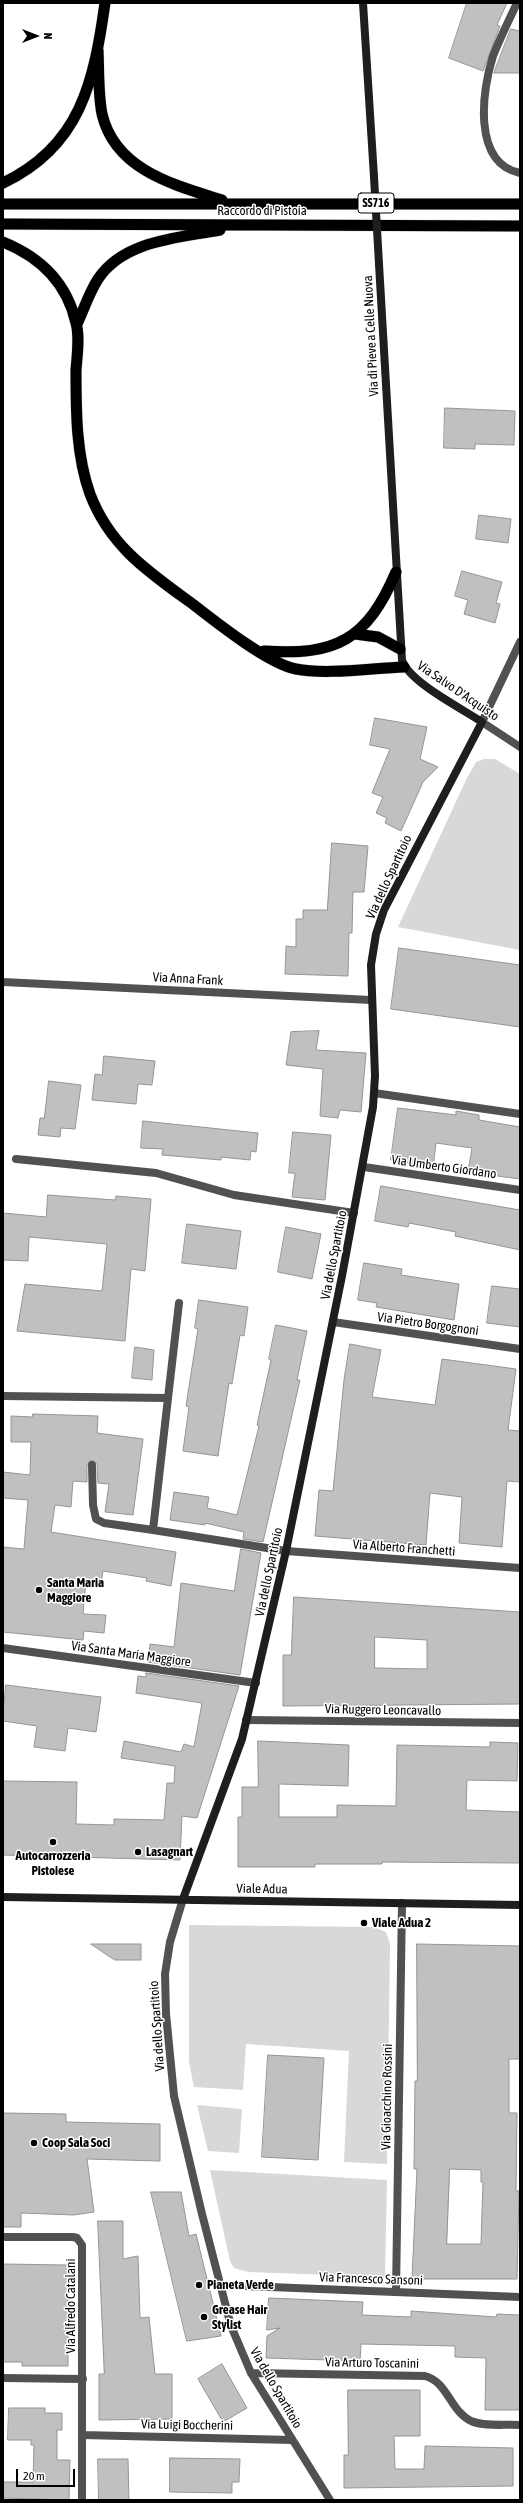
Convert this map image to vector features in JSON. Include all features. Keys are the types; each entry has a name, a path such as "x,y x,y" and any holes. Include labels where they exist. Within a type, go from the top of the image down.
{"highway":[{"path":"3,182 17,176 47,155 70,128 81,105 98,50 105,3"},
{"path":"98,50 102,114 111,135 125,155 134,163 155,176 233,203"},
{"name":"Raccordo di Pistoia","path":"3,204 520,204"},
{"name":"Raccordo di Pistoia","path":"3,224 520,226"},
{"path":"77,324 98,279 109,266 121,257 150,244 242,226"},
{"path":"3,242 28,253 46,266 60,285 77,324 79,446 90,493 108,530 146,570 259,651 290,668 303,670 404,667"},
{"path":"259,651 309,652 334,645 355,634 377,610 396,572"},
{"path":"355,634 378,637 400,649"}],"main road":[{"name":"Via di Pieve a Celle Nuova","path":"363,3 400,649 404,667"},
{"name":"Via Salvo D'Acquisto","path":"404,667 415,678 482,722"},
{"name":"Via dello Spartitoio","path":"183,1899 230,1776 256,1683 286,1551 333,1322 364,1167 374,1093 375,1058 371,1000 373,950 384,910 482,722"},
{"name":"Viale Adua","path":"3,1897 520,1905"}],"street":[{"path":"517,3 493,57 486,90 484,120 486,139 493,155 503,166 520,173"},
{"name":"Via dello Spartitoio","path":"482,722 520,642"},
{"name":"Via Salvo D'Acquisto","path":"482,722 520,747"},
{"name":"Via Anna Frank","path":"3,982 371,1000"},
{"path":"374,1093 520,1114"},
{"path":"16,1159 156,1173 234,1195 354,1213"},
{"name":"Via Umberto Giordano","path":"364,1167 520,1190"},
{"path":"153,1530 179,1303"},
{"name":"Via Pietro Borgognoni","path":"333,1322 520,1349"},
{"path":"3,1396 168,1398"},
{"name":"Via Alberto Franchetti","path":"92,1465 92,1505 96,1519 104,1523 286,1551 520,1568"},
{"name":"Via Santa Maria Maggiore","path":"3,1648 256,1683"},
{"name":"Via Ruggero Leoncavallo","path":"246,1720 520,1723"},
{"name":"Via dello Spartitoio","path":"183,1899 170,1942 166,1974 169,2052 179,2120 231,2326 251,2373 330,2500"},
{"name":"Via Gioacchino Rossini","path":"396,2292 402,1903"},
{"name":"Via Alfredo Catalani","path":"3,2237 73,2237 77,2238 82,2245 82,2500"},
{"name":"Via Francesco Sansoni","path":"220,2285 520,2297"},
{"name":"Via Arturo Toscanini","path":"251,2373 425,2376 438,2382 462,2415 470,2420 486,2424 520,2425"},
{"path":"3,2378 83,2379"},
{"name":"Via Luigi Boccherini","path":"82,2435 292,2440"}],"shaded area":[{"path":"484,759 495,759 520,774 520,950 398,927 466,780 476,762"},
{"path":"189,1925 373,1927 386,1932 390,1944 387,2164 344,2162 349,2051 246,2044 243,2090 194,2087 189,2062"},
{"path":"197,2105 242,2109 239,2153 208,2151"},
{"path":"210,2170 387,2180 385,2277 248,2272 234,2268 230,2261"}],"building":[{"path":"467,3 507,3 497,25 500,26 483,71 449,58"},
{"path":"511,29 520,31 520,73 494,73"},
{"path":"445,408 515,411 514,445 475,444 475,449 444,448"},
{"path":"479,515 511,519 508,543 476,539"},
{"path":"462,571 502,582 496,603 500,604 495,623 464,614 468,600 455,596"},
{"path":"375,718 427,727 420,759 438,767 423,782 401,831 385,823 387,818 376,813 383,797 372,793 390,749 370,745"},
{"path":"332,843 368,846 364,892 353,892 352,933 349,933 348,976 285,974 286,946 296,947 296,919 303,919 303,910 327,910"},
{"path":"399,948 520,965 520,1027 391,1009"},
{"path":"319,1031 316,1050 366,1053 361,1112 340,1110 338,1118 320,1116 323,1069 286,1065 291,1032"},
{"path":"104,1056 155,1061 152,1085 138,1084 136,1104 92,1100 95,1074 102,1075"},
{"path":"49,1081 81,1085 75,1129 61,1128 60,1137 38,1135 40,1118 44,1118"},
{"path":"398,1108 456,1115 456,1111 479,1115 479,1120 520,1127 520,1179 468,1172 472,1148 436,1143 433,1167 391,1160"},
{"path":"143,1121 258,1133 256,1152 251,1151 250,1160 221,1157 221,1160 162,1155 163,1149 141,1148"},
{"path":"293,1132 331,1135 325,1200 292,1197 295,1173 289,1173"},
{"path":"381,1186 520,1210 520,1250 455,1236 456,1232 409,1223 408,1227 375,1221"},
{"path":"48,1195 115,1200 116,1196 151,1199 145,1271 131,1269 125,1341 17,1331 25,1284 102,1291 107,1244 29,1237 28,1261 3,1260 3,1213 46,1217"},
{"path":"187,1224 241,1231 236,1269 182,1263"},
{"path":"286,1227 321,1234 312,1279 278,1272"},
{"path":"364,1263 402,1269 401,1275 459,1284 454,1320 376,1307 377,1303 358,1300"},
{"path":"492,1286 520,1289 520,1327 487,1323"},
{"path":"199,1300 248,1307 244,1336 240,1335 232,1384 229,1383 218,1456 183,1451 189,1407 186,1406 198,1329 195,1328"},
{"path":"276,1325 307,1331 297,1380 300,1380 263,1542 243,1539 244,1532 205,1523 205,1525 170,1520 174,1492 209,1497 207,1508 237,1515 259,1426 257,1425 271,1360 269,1359"},
{"path":"350,1344 381,1350 372,1397 435,1405 442,1359 516,1369 508,1430 520,1431 520,1482 507,1481 502,1547 459,1543 462,1497 430,1493 426,1545 315,1536 319,1490 333,1491 344,1380"},
{"path":"135,1347 154,1350 152,1380 132,1378"},
{"path":"33,1414 98,1416 97,1433 143,1439 133,1515 105,1512 109,1484 98,1483 97,1464 91,1460 87,1465 87,1482 73,1481 71,1507 55,1505 51,1532 176,1552 171,1586 146,1581 147,1578 103,1571 101,1583 86,1580 83,1614 106,1615 104,1633 84,1631 83,1640 3,1632 3,1547 24,1549 28,1500 3,1498 3,1472 30,1475 31,1442 11,1442 11,1416 32,1417"},
{"path":"241,1549 261,1553 240,1675 148,1662 150,1644 174,1647 181,1583 234,1591"},
{"path":"294,1597 520,1612 520,1704 283,1706 283,1655 291,1655","holes":["375,1637 427,1640 427,1669 375,1668"]},
{"path":"146,1673 239,1686 197,1818 182,1816 180,1860 3,1855 3,1781 77,1782 76,1824 114,1825 114,1819 164,1820 167,1783 174,1783 175,1766 121,1758 124,1741 181,1752 184,1744 194,1747 202,1703 136,1693 138,1676 146,1677"},
{"path":"6,1685 101,1697 96,1732 68,1728 65,1751 34,1747 37,1726 3,1721"},
{"path":"258,1741 349,1745 348,1786 279,1784 279,1817 337,1817 337,1805 396,1806 397,1745 490,1747 490,1742 518,1743 517,1781 467,1780 466,1810 520,1812 520,1863 382,1862 382,1864 315,1864 315,1867 238,1867 238,1817 242,1817 242,1787 258,1787"},
{"path":"91,1944 141,1944 141,1960 115,1960"},
{"path":"417,1944 520,1946 520,2059 509,2059 509,2113 517,2113 516,2191 519,2191 517,2279 412,2279 417,2169 414,2169 415,2081 417,2081","holes":["450,2169 481,2170 481,2182 483,2182 481,2244 447,2244"]},
{"path":"268,2055 324,2058 318,2160 262,2157"},
{"path":"3,2113 66,2114 66,2122 160,2124 160,2161 87,2159 94,2212 74,2215 21,2213 21,2227 3,2227"},
{"path":"151,2192 181,2192 189,2236 196,2234 221,2336 187,2341"},
{"path":"98,2221 123,2221 123,2259 138,2256 140,2318 149,2317 155,2374 172,2374 172,2419 99,2420 99,2374 104,2374"},
{"path":"3,2264 68,2265 68,2366 22,2366 22,2362 3,2362"},
{"path":"269,2298 363,2302 362,2315 411,2317 411,2311 496,2317 497,2314 520,2315 520,2410 485,2410 486,2358 455,2357 455,2346 361,2344 360,2361 266,2358 267,2336 280,2328 267,2330"},
{"path":"222,2364 247,2408 223,2422 198,2379"},
{"path":"348,2390 420,2390 420,2436 394,2436 395,2469 424,2469 425,2446 513,2448 513,2486 344,2488 344,2455 348,2455"},
{"path":"9,2408 45,2408 45,2413 62,2413 62,2430 57,2430 57,2460 70,2460 69,2500 3,2498 3,2482 33,2482 34,2445 31,2445 31,2440 8,2440"},
{"path":"170,2458 240,2459 239,2482 232,2482 232,2493 170,2492"},
{"path":"98,2459 128,2459 129,2500 99,2500"}],"place":[{"name":"Santa Maria Maggiore","path":"39,1590"},
{"name":"Autocarrozzeria Pistoiese","path":"53,1842"},
{"name":"Lasagnart","path":"138,1852"},
{"name":"Viale Adua 2","path":"364,1923"},
{"name":"Coop Sala Soci","path":"34,2143"},
{"name":"Pianeta Verde","path":"199,2285"},
{"name":"Grease Hair Stylist","path":"204,2317"}]}
